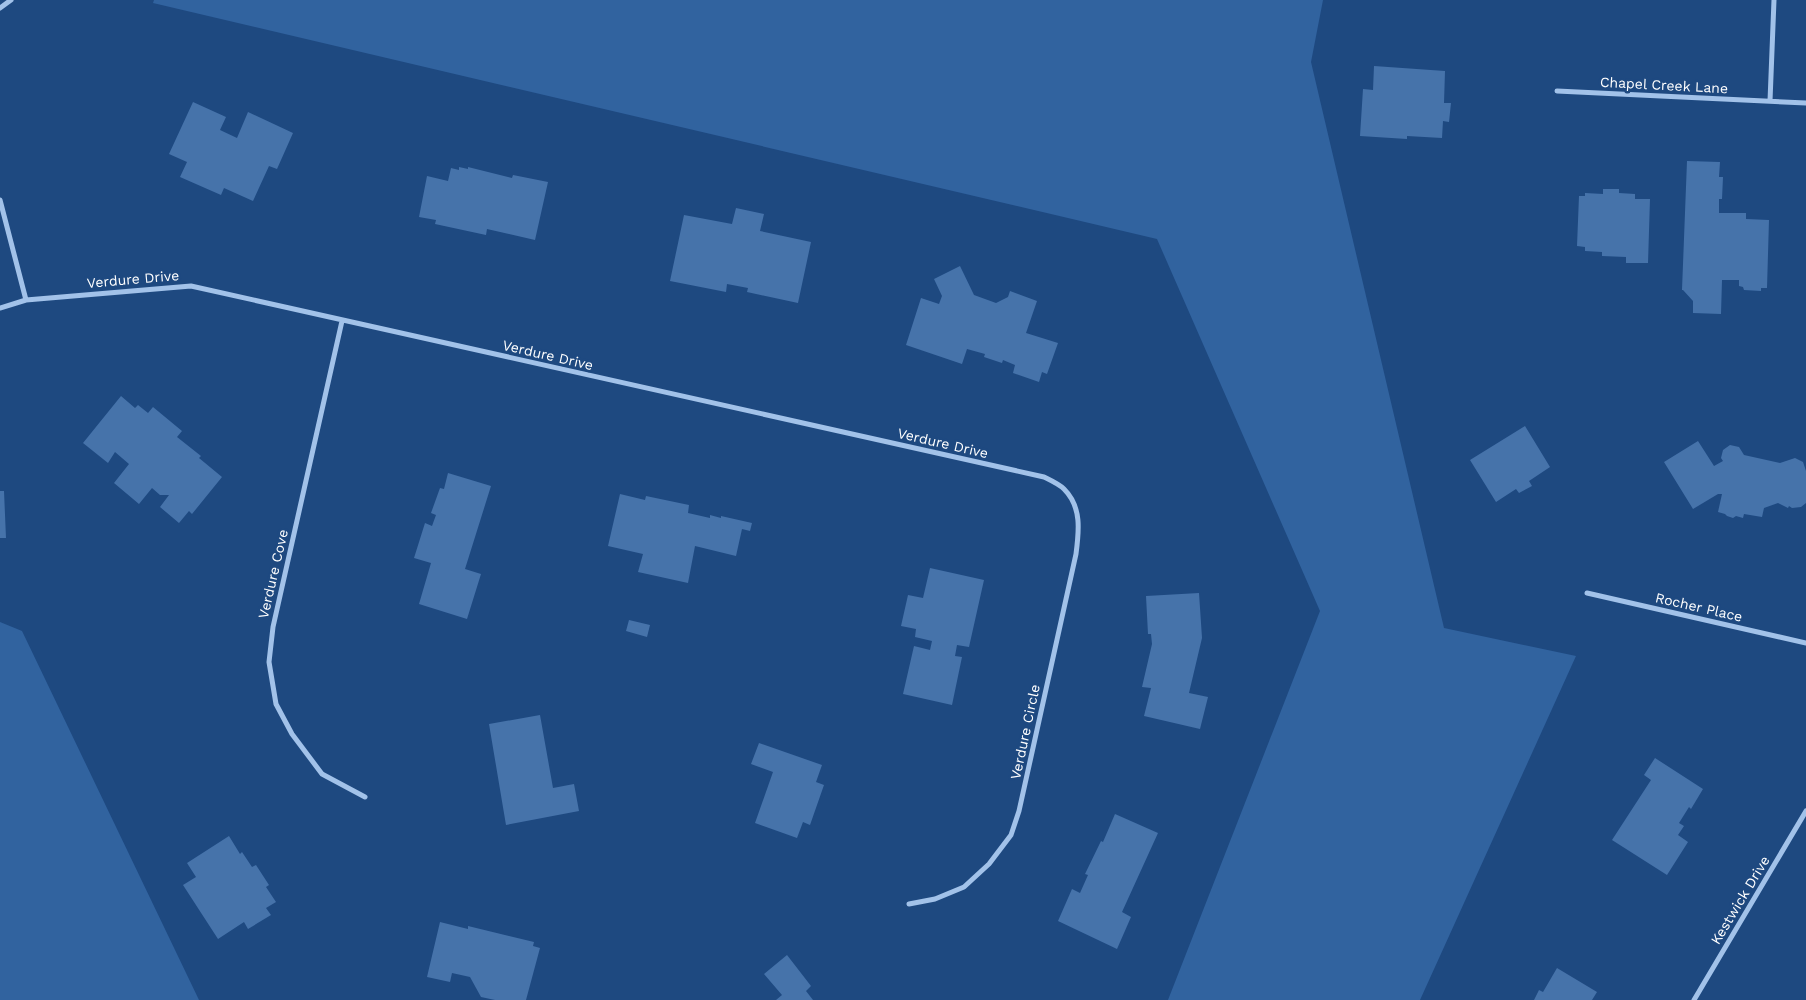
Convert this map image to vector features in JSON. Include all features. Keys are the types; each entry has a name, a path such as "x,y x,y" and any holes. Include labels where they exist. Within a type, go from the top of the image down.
{"street":[{"path":"0,8 11,0"},
{"path":"1770,101 1774,0"},
{"name":"Chapel Creek Lane","path":"1557,91 1806,103"},
{"path":"0,200 26,300"},
{"name":"Verdure Drive","path":"0,308 26,300 191,286 1044,476 1064,489 1076,507"},
{"name":"Verdure Cove","path":"342,321 273,627 269,662 276,704 292,734 322,774 365,797"},
{"name":"Verdure Circle","path":"908,904 935,899 964,888 989,864 1011,834 1020,811 1076,554 1079,531 1076,507"},
{"name":"Rocher Place","path":"1588,593 1806,643"},
{"name":"Kestwick Drive","path":"1694,1000 1806,811"}],"shaded area":[{"path":"154,0 1323,0 1311,62 1444,628 1576,656 1420,1000 1168,1000 1320,611 1157,239 153,3"},
{"path":"0,622 22,631 199,1000 0,1000"}],"building":[{"path":"1374,66 1445,71 1444,103 1451,103 1449,122 1443,121 1442,138 1407,136 1407,139 1360,136 1363,89 1373,90"},
{"path":"193,102 226,117 220,130 237,138 248,112 293,133 277,169 269,166 253,201 224,188 221,195 180,177 187,162 169,154"},
{"path":"1687,161 1720,162 1719,177 1723,177 1722,199 1719,199 1719,213 1746,213 1746,219 1769,220 1767,288 1761,288 1761,291 1744,290 1743,287 1739,286 1739,280 1722,280 1721,314 1693,313 1693,301 1682,290"},
{"path":"459,167 468,169 468,167 512,178 513,175 548,182 535,240 487,229 486,235 435,224 436,220 419,217 427,176 448,181 451,168 459,170"},
{"path":"1603,189 1619,189 1619,193 1635,194 1635,199 1650,199 1648,263 1626,263 1626,257 1602,256 1602,252 1585,251 1585,247 1577,246 1579,196 1585,196 1585,193 1603,194"},
{"path":"736,208 764,214 760,231 811,242 798,303 747,292 748,288 727,284 726,292 670,281 684,215 732,224"},
{"path":"960,266 974,295 996,303 1008,297 1010,291 1037,301 1026,333 1058,343 1047,374 1042,372 1039,382 1013,373 1015,365 1003,360 1002,363 984,357 985,354 967,349 962,364 906,345 921,298 939,304 942,296 934,279"},
{"path":"121,396 135,408 138,405 148,413 153,407 182,431 177,437 201,456 199,458 222,477 192,514 189,511 179,523 160,507 169,495 160,495 152,488 139,504 114,483 129,464 115,452 108,463 83,443"},
{"path":"1525,426 1550,467 1529,481 1532,486 1519,493 1516,489 1496,502 1470,460"},
{"path":"1698,441 1714,466 1723,461 1721,458 1723,450 1730,445 1739,447 1744,455 1780,463 1795,458 1803,462 1806,471 1806,503 1801,507 1792,508 1789,506 1788,508 1778,503 1764,508 1762,517 1744,514 1743,518 1736,516 1733,518 1718,512 1722,494 1718,494 1693,509 1664,462"},
{"path":"448,473 491,486 465,569 481,574 467,619 419,604 431,563 414,558 425,523 432,526 436,515 431,513 440,488 444,489"},
{"path":"0,491 4,491 6,538 0,538"},
{"path":"620,494 645,500 646,496 689,505 688,513 710,518 710,515 721,518 721,516 752,523 750,531 742,529 736,556 695,546 688,583 638,572 643,554 608,546"},
{"path":"930,568 984,580 969,647 957,645 955,656 962,657 952,705 903,694 914,646 930,650 932,641 915,637 916,629 901,626 908,595 923,598"},
{"path":"1199,593 1202,638 1189,693 1208,697 1200,729 1144,716 1151,688 1142,687 1152,644 1151,634 1148,634 1146,596"},
{"path":"629,620 650,625 647,637 626,631"},
{"path":"540,715 553,788 574,784 579,811 506,825 489,724"},
{"path":"759,743 822,765 816,782 824,785 810,825 803,822 797,838 755,823 773,772 751,764"},
{"path":"1655,758 1703,789 1691,809 1689,807 1679,823 1684,826 1678,835 1688,842 1667,875 1612,840 1651,780 1644,775"},
{"path":"1115,814 1158,833 1122,912 1131,917 1117,949 1058,921 1072,889 1080,893 1088,875 1085,874 1101,841 1103,842"},
{"path":"229,836 240,854 242,852 252,867 256,865 269,885 266,887 276,902 266,908 271,915 248,929 244,922 218,939 183,885 196,877 187,863"},
{"path":"440,922 468,929 468,926 534,942 533,946 540,948 526,1000 495,1000 481,997 470,977 452,973 450,982 427,977"},
{"path":"787,955 811,986 806,991 813,1000 776,1000 782,995 764,974"},
{"path":"1557,968 1597,992 1592,1000 1534,1000 1539,990 1543,992"}]}
